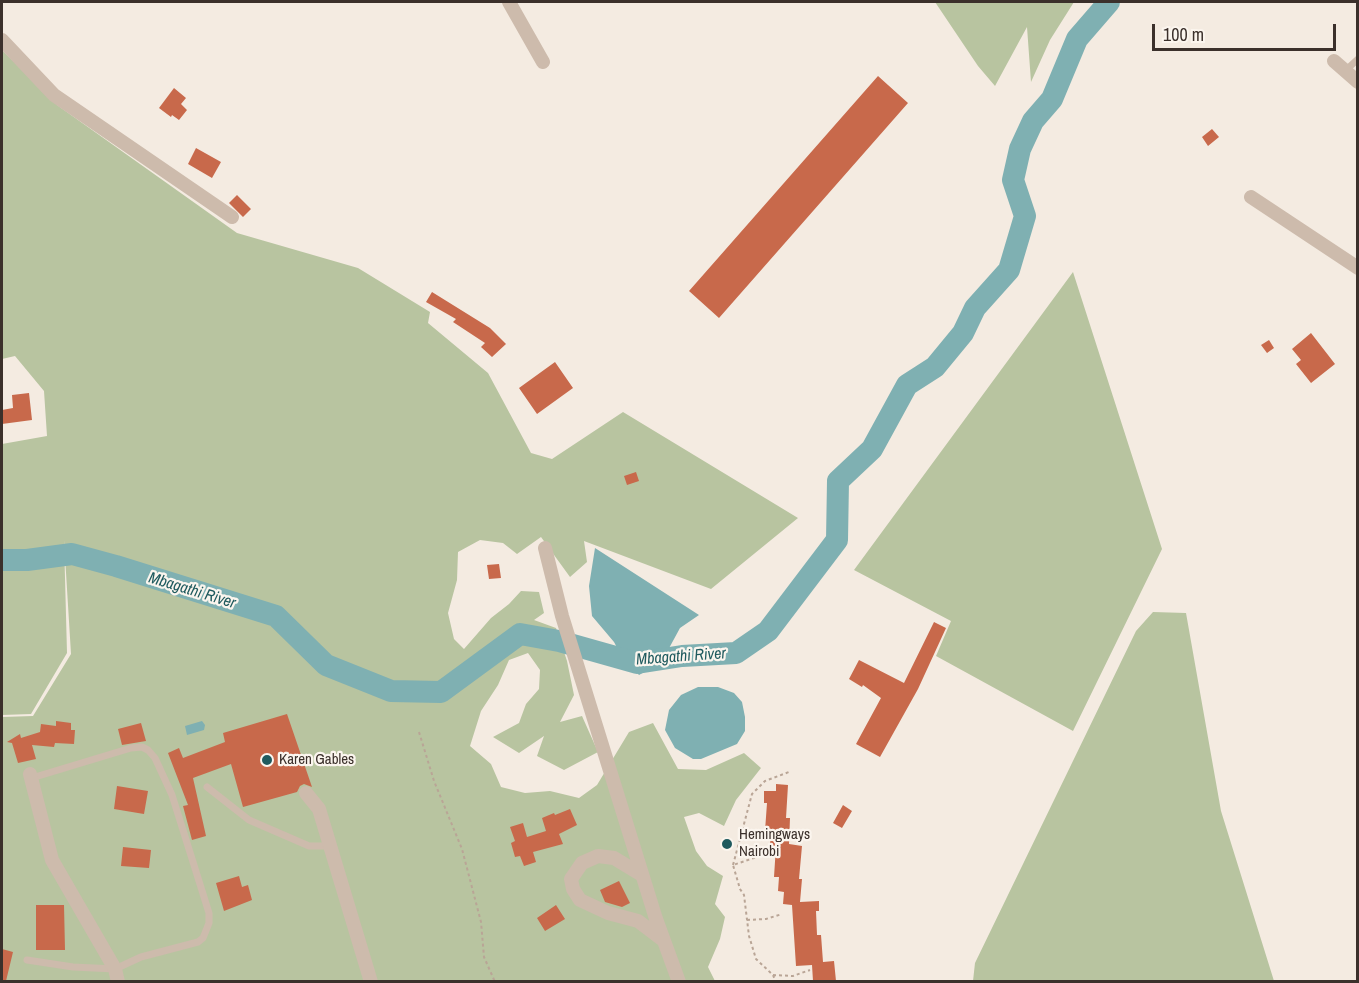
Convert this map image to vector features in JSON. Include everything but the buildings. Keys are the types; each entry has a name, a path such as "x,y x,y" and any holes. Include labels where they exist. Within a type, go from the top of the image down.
{"street":[{"path":"509,2 543,62"},
{"path":"2,40 54,95 232,217"},
{"path":"1334,61 1358,82"},
{"path":"1251,197 1358,268"},
{"path":"545,548 562,616 642,875 679,981"},
{"path":"31,775 52,860 117,975"},
{"path":"306,794 319,809 371,981"},
{"path":"642,875 614,858 598,856 582,863 571,879 573,889 580,900 609,913 638,921 663,940"}],"lane":[{"path":"1345,71 1358,59"},
{"path":"27,960 117,975 141,957 198,942 203,938 209,923 172,795 155,758 148,750 141,747 131,748 35,777 31,775"},
{"path":"207,788 249,820 309,846 330,846"}],"path":[{"path":"419,732 434,781 462,849 481,922 484,957 495,981"},
{"path":"776,981 756,959 749,936 744,895 733,865 752,794 765,781 789,772"},
{"path":"733,865 772,852"},
{"path":"747,920 766,920 782,914"},
{"path":"772,975 794,976 810,970"}],"green space":[{"path":"935,2 1074,2 1050,40 1031,82 1027,27 995,86 978,66"},
{"path":"2,50 57,105 237,233 358,268 430,312 428,323 488,373 531,453 552,459 623,412 798,518 711,589 584,541 587,562 570,577 541,537 517,554 503,543 480,540 458,552 457,580 448,613 454,639 464,649 491,618 521,591 539,592 544,613 534,620 556,628 567,661 574,695 560,722 582,716 598,752 564,770 537,756 544,736 519,753 493,737 519,723 526,704 539,689 540,670 528,653 509,660 498,685 481,711 470,746 491,764 501,787 525,793 550,791 579,798 597,785 629,732 653,723 678,769 706,770 744,753 761,768 736,800 724,826 699,813 684,817 696,851 707,866 723,876 715,904 725,917 720,939 708,967 715,981 2,981 2,717 33,716 71,654 64,540 67,653 31,714 2,715 2,444 47,436 44,391 15,356 2,359"},
{"path":"1073,272 1162,549 1073,731 936,656 951,621 854,570"},
{"path":"1153,612 1186,613 1221,811 1274,981 973,981 975,963 1136,631"}],"water":[{"path":"595,548 699,615 680,628 661,663 639,675 622,657 614,642 592,616 589,586"},
{"path":"698,687 718,687 734,693 742,702 745,731 737,744 701,759 693,759 675,748 665,730 669,710 681,695"},
{"path":"202,721 205,725 204,730 187,735 185,726"}],"waterway":[{"name":"Mbagathi River","path":"2,560 27,560 72,554 276,616 326,665 391,691 441,692 520,634 559,641 637,663 682,656 736,653 768,631 837,540 838,481 872,449 907,385 935,367 963,333 975,308 1009,270 1025,216 1013,180 1020,149 1033,121 1052,99 1077,39 1109,2"}],"place":[{"name":"Karen Gables","path":"267,760"},
{"name":"Hemingways Nairobi","path":"727,844"}]}
